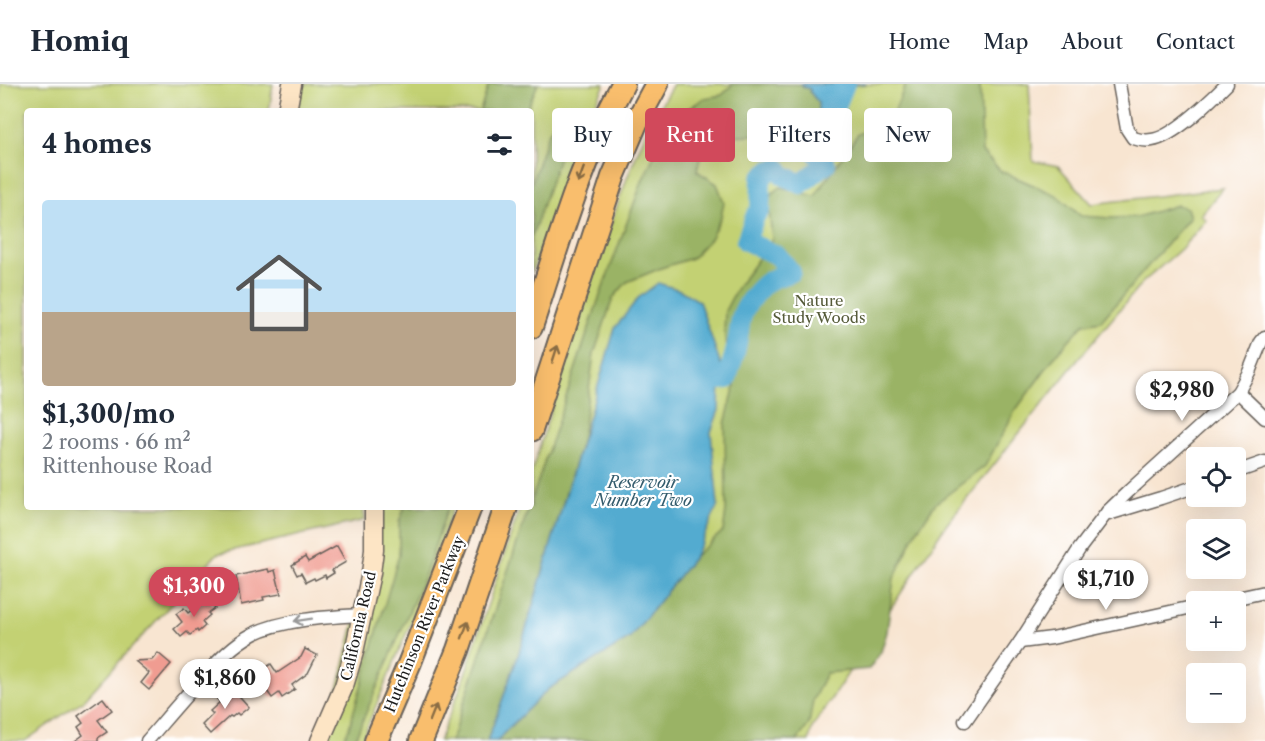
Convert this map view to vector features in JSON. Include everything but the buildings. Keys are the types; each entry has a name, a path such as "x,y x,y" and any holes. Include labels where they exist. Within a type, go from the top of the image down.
{"highway":[{"path":"534,318 586,161 623,84"},
{"path":"534,421 613,177 637,121 657,84"},
{"name":"Hutchinson River Parkway","path":"376,741 414,652 469,510"},
{"path":"421,741 461,640 505,510"}],"main road":[{"path":"288,108 292,84"},
{"name":"California Road","path":"320,741 350,668 374,550 374,510"}],"street":[{"path":"1119,84 1127,129 1133,138 1152,140 1181,125 1227,84"},
{"path":"966,721 1080,548 1105,515 1238,392 1265,337"},
{"path":"1238,392 1265,418"},
{"path":"1246,469 1265,462"},
{"path":"1105,515 1186,490"},
{"path":"1246,596 1265,592"},
{"path":"1020,642 1052,638 1186,608"},
{"path":"147,741 181,700 227,652 253,634 301,620 362,615"}],"green space":[{"path":"0,84 273,84 269,108 24,108 24,510 363,510 365,520 217,554 84,700 25,741 0,741"},
{"path":"303,84 605,84 593,108 552,108 552,162 570,162 534,266 534,108 298,108"},
{"path":"489,84 538,84 527,108 481,108"},
{"name":"Nature Study Woods","path":"673,84 1029,84 1033,161 1058,166 1092,204 1223,188 1201,215 1206,220 1181,249 1142,283 943,529 812,728 809,741 439,741 461,686 519,510 534,510 534,464 597,263 645,134 645,162 735,162 735,108 659,108"},
{"path":"733,84 801,84 810,89 818,102 818,108 747,108 747,135 735,136 735,108 689,108 705,98 722,95"},
{"path":"906,84 980,84 982,152 1001,171 1056,195 1081,216 1137,217 1177,205 1187,208 1190,217 1101,321 1084,324 1058,352 1015,411 985,466 935,504 916,532 894,578 887,632 881,652 869,669 826,673 813,700 809,724 797,741 497,741 548,689 630,638 695,556 723,531 726,511 725,424 735,385 724,332 725,311 737,288 772,239 768,200 772,193 781,187 815,196 839,162 852,162 852,143 858,134 864,132 864,162 952,162 952,108 896,108"},
{"path":"552,127 552,162 557,162 534,230 534,176"},
{"path":"651,162 699,162 697,171 717,184 724,202 721,217 710,239 692,258 627,282 613,298 594,354 582,439 518,656 494,723 487,741 451,741 528,510 534,510 534,493 598,301"},
{"path":"382,510 452,510 421,599 361,741 325,741"},
{"path":"404,510 447,510 427,570 354,741 342,741 349,728 399,555 399,522"}],"water":[{"path":"801,84 866,84 849,87 843,104 838,108 818,108 818,102 810,89"},
{"name":"Reservoir Number Two","path":"658,283 680,290 699,301 722,368 719,410 711,432 718,505 695,556 630,638 548,689 497,741 487,741 518,656 615,328 638,298"}],"waterway":[{"path":"720,380 727,379 742,314 748,303 765,284 791,272 778,256 746,241 756,214 760,210 761,178 770,170 779,169 783,175 801,184 826,164 817,154 845,84"}]}
